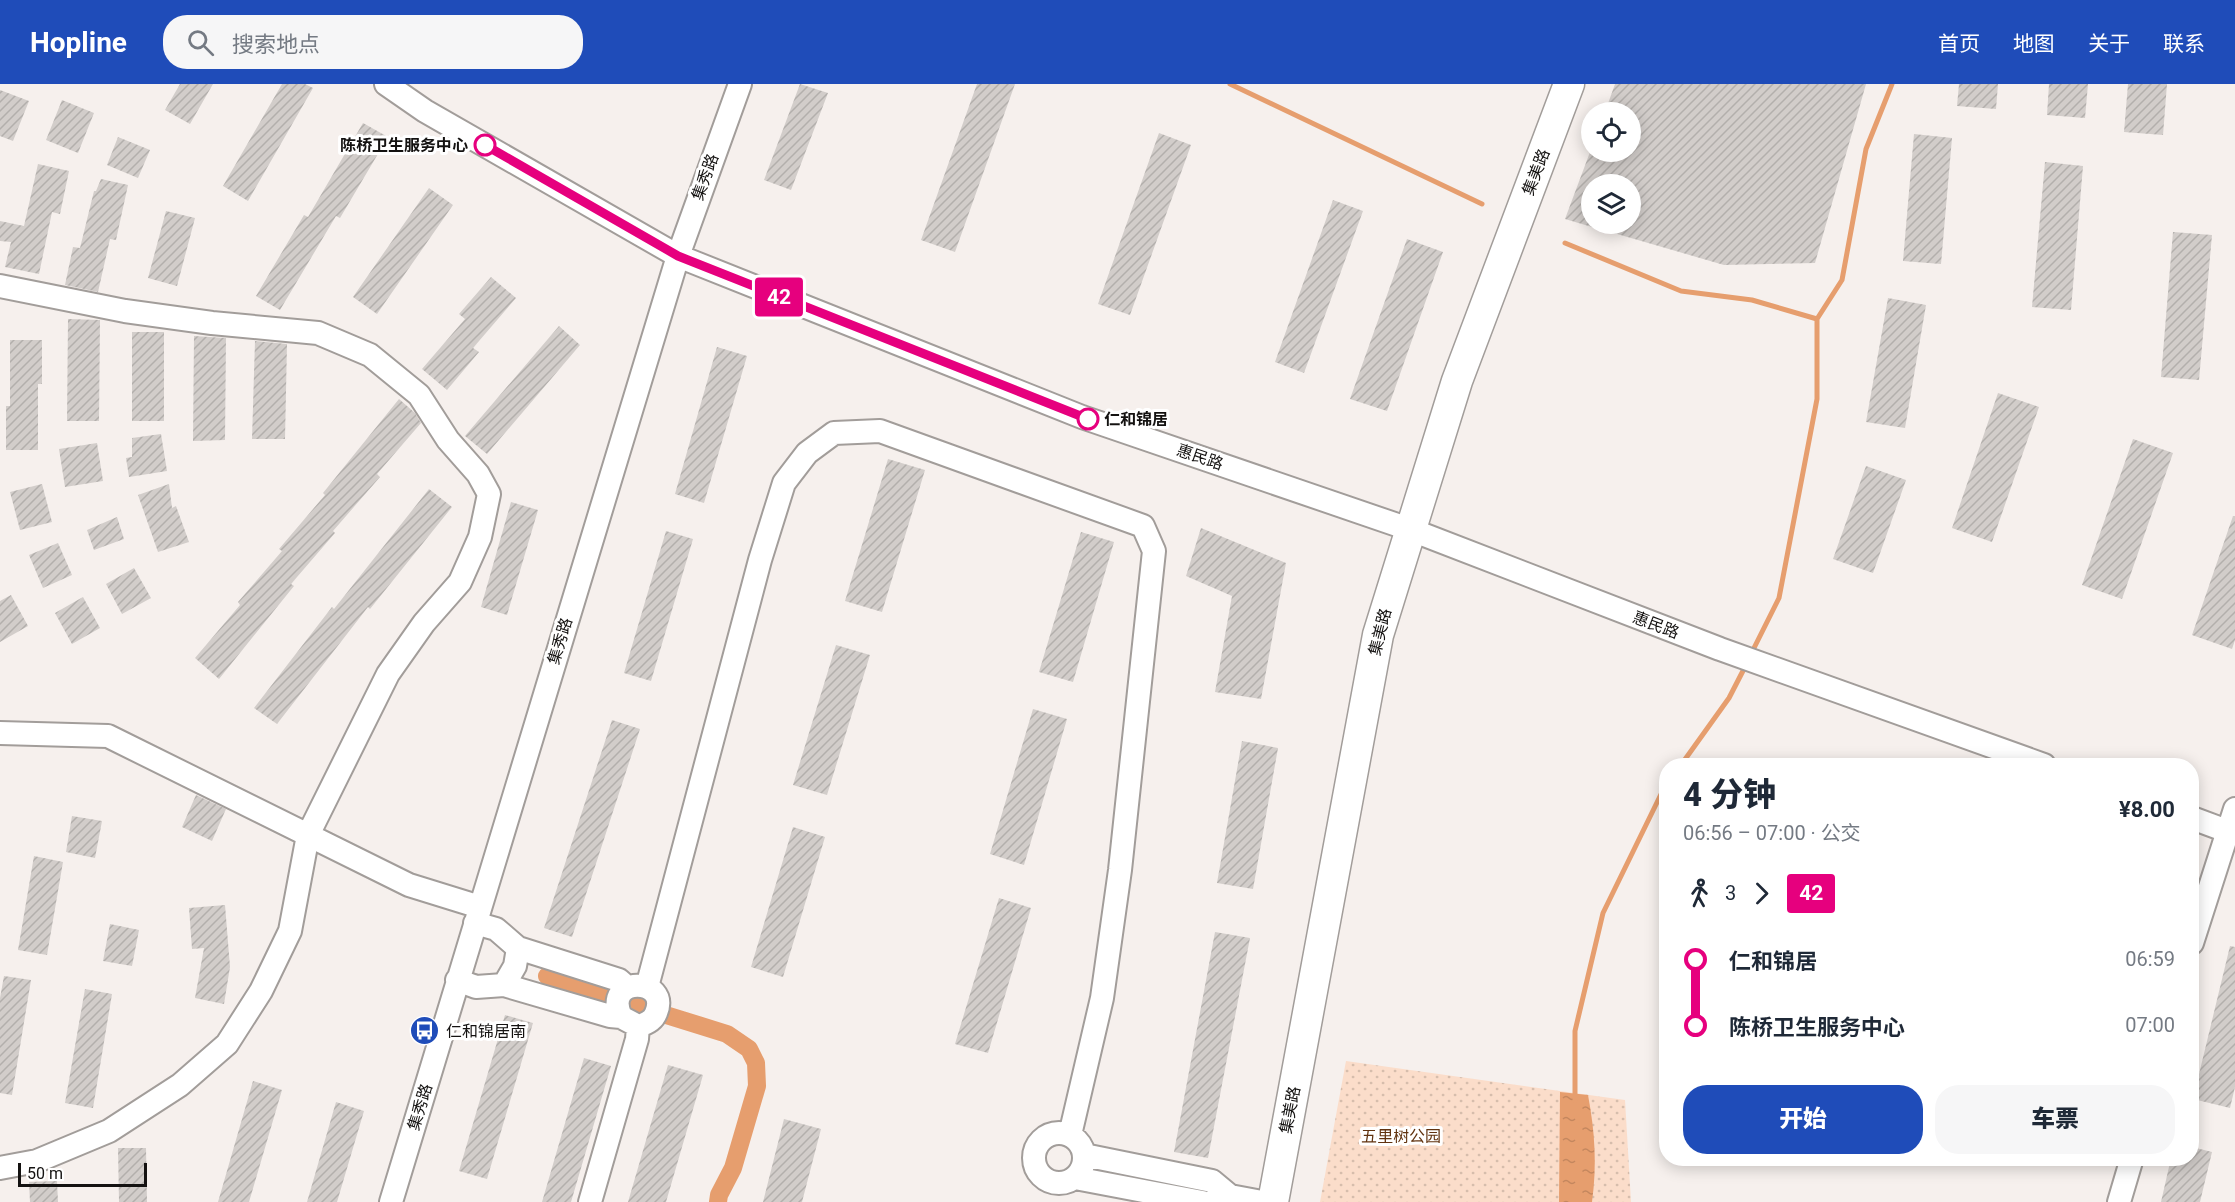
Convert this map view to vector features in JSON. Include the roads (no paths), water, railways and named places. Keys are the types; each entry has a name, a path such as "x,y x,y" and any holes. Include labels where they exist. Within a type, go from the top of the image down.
{"main road":[{"name":"集美路","path":"1290,1202 1417,533 1457,381 1569,84"},
{"name":"集美路","path":"1273,1202 1378,635 1584,84"}],"street":[{"name":"惠民路","path":"386,84 425,111 678,256 1082,417 1417,533 1720,649 2025,758"},
{"name":"集秀路","path":"391,1202 678,256 740,84"},
{"path":"0,286 125,311 212,323 318,333 370,355 418,395 448,440 478,474 489,494 480,537 460,582 424,622 388,674 308,835 290,931 261,991 227,1044 180,1085 109,1131 37,1161 0,1168"},
{"path":"590,1202 637,1039 629,1021 617,1005 618,998 637,987 784,483 807,453 834,433 880,431 1143,526 1154,551 1120,870 1102,998 1070,1135"},
{"path":"0,733 108,736 409,885 477,915 518,948 637,987 656,997 657,1010 650,1021 629,1021 504,985 476,987 457,980"},
{"path":"2199,923 2231,832 2235,809"},
{"path":"2199,821 2231,832"},
{"path":"504,985 515,966 518,948"},
{"path":"1064,1188 1081,1172 1084,1155 1082,1147 1070,1135 1053,1133 1039,1143 1035,1150 1035,1167 1045,1180 1064,1188 1204,1202 1230,1196 1262,1202"},
{"path":"1084,1155 1212,1181 1230,1196"},
{"path":"2119,1202 2130,1166"}],"water":[{"path":"1560,1092 1588,1095 1594,1148 1592,1202 1559,1202"}],"waterway":[{"path":"1230,84 1482,204"},
{"path":"1751,654 1779,598 1817,399 1817,319 1842,280 1866,149 1892,84"},
{"path":"1565,243 1681,291 1752,300 1817,319"},
{"path":"1686,758 1729,698 1746,665"},
{"path":"1575,1100 1575,1031 1603,913 1659,798"},
{"path":"547,976 609,997"},
{"path":"627,1003 647,1009"},
{"path":"666,1015 727,1034 749,1049 756,1063 757,1086 733,1168 719,1195 718,1202"}],"place":[{"name":"陈桥卫生服务中心","path":"485,145"},
{"name":"仁和锦居","path":"1088,419"},
{"name":"仁和锦居南","path":"425,1031"}],"park label":[{"name":"五里树公园","path":"1401,1136"}]}
